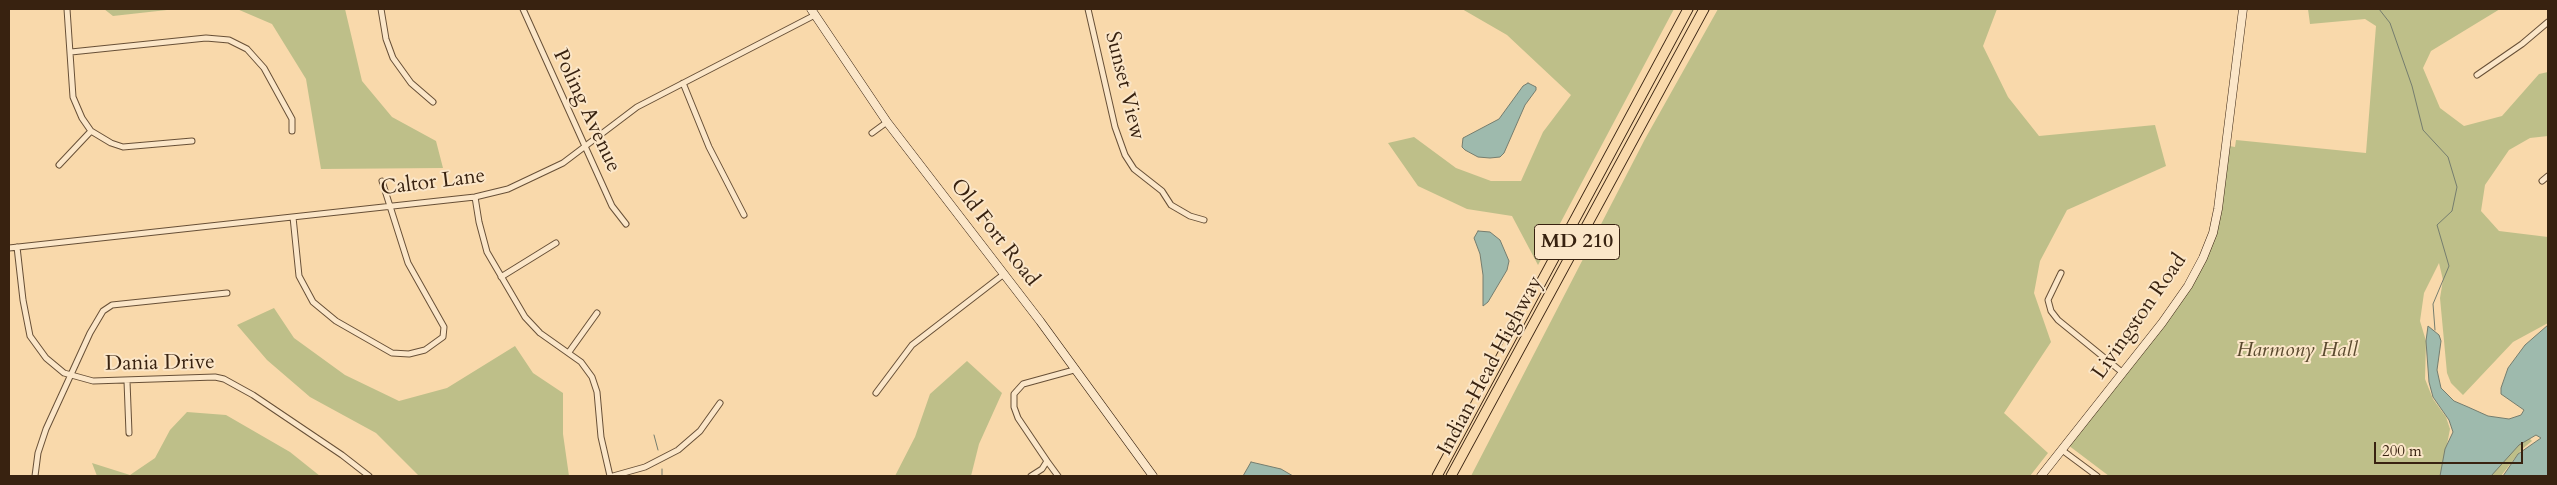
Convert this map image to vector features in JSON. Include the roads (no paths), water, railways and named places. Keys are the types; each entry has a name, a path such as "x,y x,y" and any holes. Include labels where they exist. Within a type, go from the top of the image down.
{"highway":[{"name":"Indian Head Highway","path":"1437,476 1688,9"},
{"name":"Indian Head Highway","path":"1451,476 1704,9"}],"main road":[{"name":"Livingston Road","path":"2041,476 2124,374 2188,286 2203,258 2213,233 2218,209 2244,9"},
{"name":"Old Fort Road","path":"813,12 887,122 1004,274 1153,476"}],"street":[{"path":"67,9 74,102 91,131 111,143 123,147 192,141"},
{"path":"381,9 386,39 393,58 411,83 433,102"},
{"name":"Poling Avenue","path":"523,9 612,206 626,224"},
{"name":"Sunset View","path":"1088,9 1115,127 1125,155 1134,170 1162,191 1171,205 1190,216 1204,220"},
{"name":"Caltor Lane","path":"9,248 475,197 508,189 532,180 563,163 625,115 813,12"},
{"path":"2477,75 2522,44 2548,22"},
{"path":"71,52 206,38 229,40 247,48 261,64 292,119 292,131"},
{"path":"682,83 709,147 744,215"},
{"path":"872,133 887,122"},
{"path":"59,165 91,131"},
{"path":"2542,181 2548,176"},
{"path":"294,217 299,276 313,302 336,321 392,353 418,352 437,342 445,332 444,327 408,263 382,181"},
{"path":"475,197 484,243 501,277 534,328 569,352 588,370 594,382 601,437 612,476 645,467 678,450 700,431 720,403"},
{"path":"501,277 556,243"},
{"name":"Dania Drive","path":"17,247 23,300 30,336 46,358 70,376 93,381 215,377 232,382 342,455 369,476"},
{"path":"2060,273 2048,300 2051,311 2058,320 2124,374"},
{"path":"876,393 912,344 1004,274"},
{"path":"35,476 41,441 98,316 108,308 227,292"},
{"path":"569,352 597,313"},
{"path":"1058,476 1018,418 1014,407 1014,394 1023,384 1074,370"},
{"path":"127,381 129,433"},
{"path":"2062,450 2097,476"},
{"path":"1031,476 1042,469 1047,461"}],"waterway":[{"path":"2379,9 2390,23 2412,86 2423,130 2448,157 2457,187 2452,211 2437,225 2449,266 2433,304 2435,330"},
{"path":"654,435 658,450"},
{"path":"662,469 662,476"}],"park label":[{"name":"Harmony Hall","path":"2297,351"}]}
